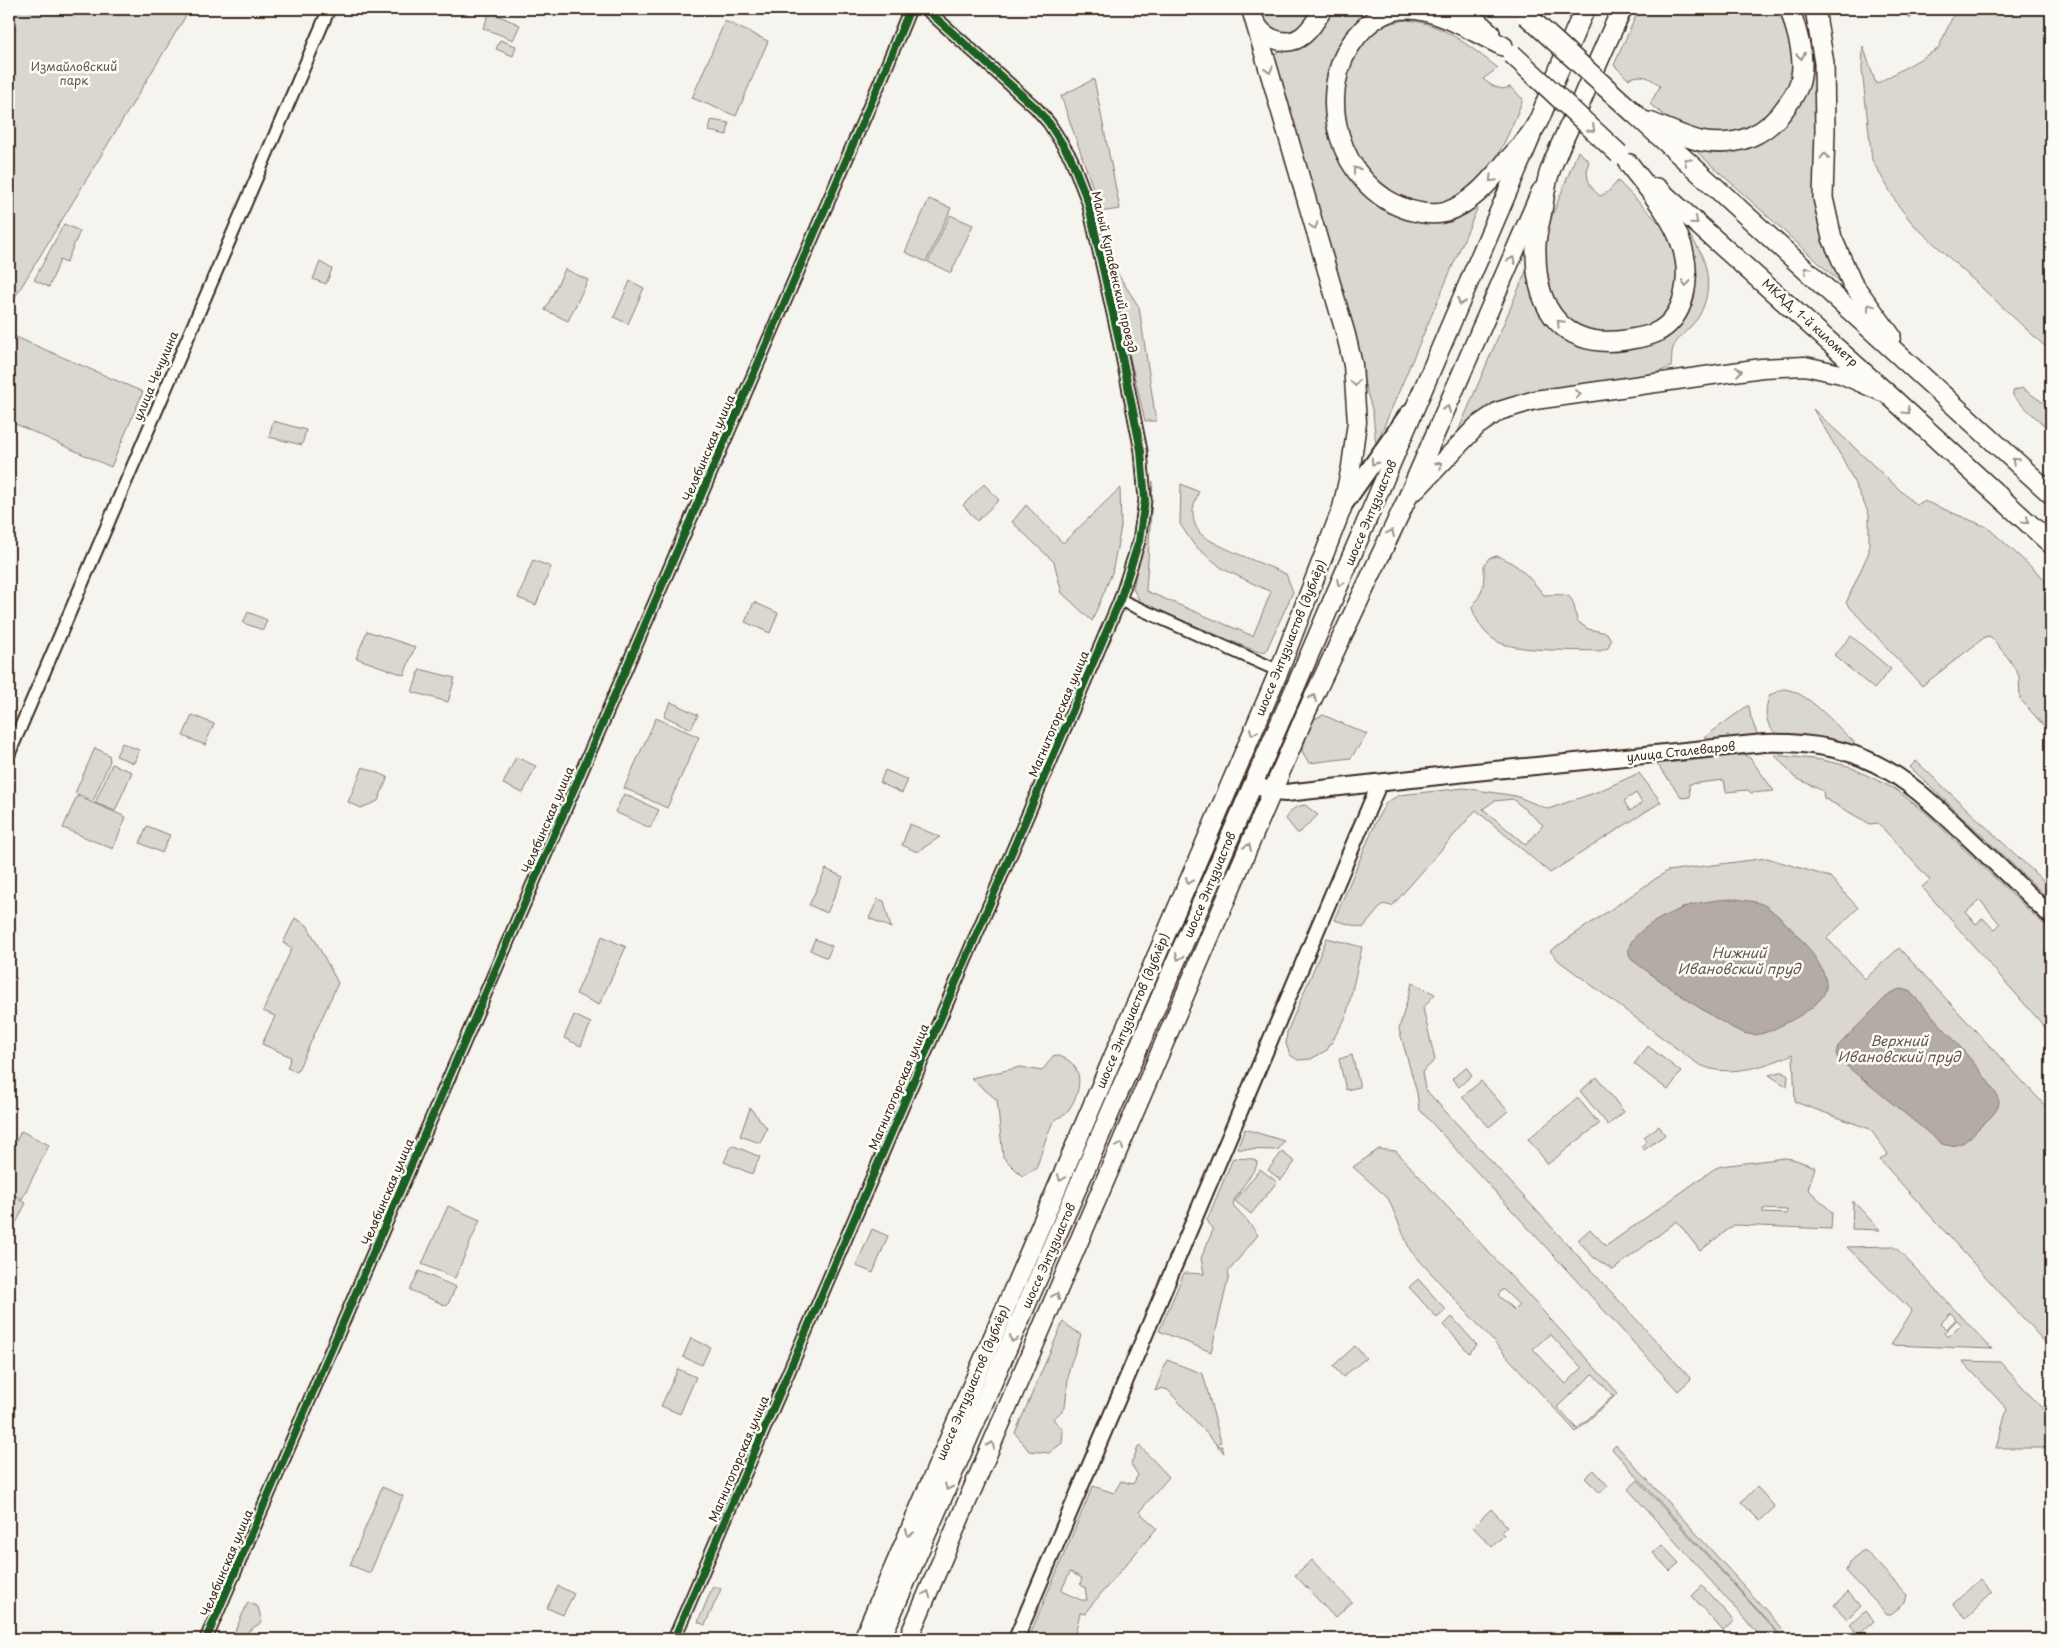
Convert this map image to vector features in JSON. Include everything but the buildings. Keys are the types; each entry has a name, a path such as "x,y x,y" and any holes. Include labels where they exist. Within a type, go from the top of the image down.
{"highway":[{"path":"1507,50 1426,11 1407,9 1381,14 1365,26 1351,43 1340,66 1335,86 1334,112 1349,161 1362,178 1381,196 1398,206 1423,214 1445,212 1472,199 1495,176 1535,128 1584,10"},
{"name":"МКАД, 1-й километр","path":"1463,9 1624,159 1890,396 2051,544"},
{"path":"1622,9 1550,172 1536,251 1539,287 1555,320 1580,338 1594,341 1615,341 1641,337 1656,332 1667,324 1678,311 1687,281 1682,247 1676,230 1624,159"},
{"path":"1612,31 1626,9"},
{"path":"1638,116 1699,141 1732,142 1757,135 1772,124 1784,110 1794,95 1801,78 1802,61 1790,9"},
{"path":"1815,9 1824,63 1823,198 1832,238 1852,283 1921,374"},
{"path":"1523,12 2051,494"}],"main road":[{"path":"1253,16 1260,29 1270,38 1293,42 1310,30 1323,9"},
{"path":"1253,16 1346,335 1353,365 1357,422 1351,468 1342,508"},
{"name":"шоссе Энтузиастов","path":"881,1639 1054,1246 1535,128"},
{"name":"шоссе Энтузиастов","path":"908,1639 1306,713 1406,501 1550,172"},
{"path":"1406,501 1477,426 1498,411 1535,400 1762,368 1805,366 1841,374 1890,396"},
{"name":"шоссе Энтузиастов (дублёр)","path":"863,1639 1279,671 1342,508 1422,393"},
{"name":"улица Сталеваров","path":"1253,784 1273,792 1286,793 1764,743 1796,744 1830,750 1875,763 1904,781 1952,822 2051,916"}],"street":[{"name":"улица Чечулина","path":"9,754 329,9"},
{"name":"Челябинская улица","path":"206,1639 861,127 910,9"},
{"name":"Малый Купавенский проезд","path":"926,9 1036,108 1060,139 1080,178 1088,202 1103,266 1141,451 1145,500 1139,541"},
{"name":"Магнитогорская улица","path":"674,1639 1120,600 1139,541"},
{"path":"1120,600 1279,671"},
{"path":"1016,1639 1379,784"}],"green space":[{"name":"Измайловский парк","path":"9,9 190,9 9,307"},
{"path":"1256,9 1318,9 1299,34 1271,33"},
{"path":"1327,9 1375,9 1359,19 1347,32 1331,64 1326,100 1328,118 1336,155 1346,172 1363,192 1383,208 1407,219 1426,223 1433,222 1473,206 1477,209 1376,445 1373,413 1271,57 1279,51 1297,46"},
{"path":"1639,9 1785,9 1796,71 1781,105 1754,130 1704,136 1674,123 1650,104 1660,86 1653,80 1641,76 1628,79 1614,65"},
{"path":"1795,9 1810,9 1816,35 1817,214 1821,235 1841,283 1685,141 1717,148 1799,98"},
{"path":"1956,9 2051,9 2051,352 1913,224 1898,205 1872,160 1862,70 1863,46 1876,84 1938,49"},
{"path":"490,12 520,25 513,40 483,28"},
{"path":"1407,20 1432,26 1466,44 1498,68 1483,79 1499,88 1510,87 1523,99 1503,145 1488,170 1461,196 1431,204 1403,198 1378,181 1358,156 1346,125 1344,91 1355,57 1365,41 1375,31 1389,24"},
{"path":"725,21 768,41 736,116 692,98"},
{"path":"500,40 516,46 513,56 496,49"},
{"path":"1094,79 1120,209 1099,212 1095,194 1061,96"},
{"path":"711,120 729,123 727,135 709,131"},
{"path":"1578,151 1589,161 1588,180 1600,196 1608,192 1618,181 1666,230 1680,263 1672,309 1655,327 1609,337 1566,323 1540,270 1546,231"},
{"path":"929,199 951,208 926,262 905,252"},
{"path":"950,215 973,225 951,273 928,262"},
{"path":"64,224 80,231 66,263 60,260 49,287 34,280"},
{"path":"1680,225 1689,234 1702,255 1706,267 1707,292 1699,316 1674,345 1671,367 1637,380 1533,397 1454,441 1526,271 1529,269 1535,289 1590,346 1681,317"},
{"path":"320,262 332,269 326,284 313,279"},
{"path":"1114,268 1139,307 1156,421 1145,421 1109,270"},
{"path":"565,269 588,280 568,321 545,310"},
{"path":"630,281 644,288 628,324 614,317"},
{"path":"9,334 143,392 111,467 9,421"},
{"path":"2022,388 2051,408 2051,432 2013,396 2013,391"},
{"path":"1813,409 1916,505 1924,501 1987,527 2051,585 2051,734 2020,699 2019,676 2009,659 1990,636 1985,637 1922,686 1846,603 1869,552 1869,514 1844,461"},
{"path":"273,421 306,430 302,445 269,437"},
{"path":"1153,481 1146,591 1253,636 1271,592 1223,569 1194,545 1180,524 1181,484 1199,492 1195,502 1193,517 1199,532 1226,548 1286,574 1293,592 1266,651 1259,652 1251,649 1149,607 1140,601 1133,589"},
{"path":"984,484 999,500 977,521 963,505"},
{"path":"1120,488 1121,527 1112,573 1092,621 1062,593 1054,562 1012,522 1026,505 1063,543"},
{"path":"1497,556 1511,562 1529,577 1544,595 1566,595 1570,597 1574,605 1577,621 1588,629 1607,633 1611,640 1608,648 1600,651 1531,649 1505,645 1492,638 1481,626 1472,607 1483,588 1484,565 1489,558"},
{"path":"533,560 551,567 536,605 518,598"},
{"path":"754,602 778,613 770,633 745,622"},
{"path":"248,612 267,620 263,630 243,623"},
{"path":"367,631 415,647 404,675 356,658"},
{"path":"1851,636 1891,669 1874,689 1834,655"},
{"path":"420,669 455,678 448,702 412,692"},
{"path":"1783,689 1802,695 1811,702 1854,742 1853,746 1778,735 1773,731 1766,716 1767,706 1770,695"},
{"path":"671,702 698,715 691,729 664,716"},
{"path":"1749,706 1751,718 1758,736 1702,741 1705,737"},
{"path":"192,715 214,724 205,745 183,736"},
{"path":"1323,715 1367,734 1351,758 1309,763 1302,751 1312,720"},
{"path":"656,718 699,737 667,808 624,788"},
{"path":"122,743 139,750 134,763 116,756"},
{"path":"95,748 109,755 110,761 93,801 75,793"},
{"path":"1744,755 1750,758 1774,791 1751,793 1748,790 1726,792 1724,780 1689,784 1690,797 1682,798 1657,764"},
{"path":"1775,755 1822,760 1848,766 1895,789 1925,812 2051,931 2051,1034 1922,887 1930,880 1878,823 1870,824 1824,798 1823,791 1794,777","holes":["1980,900 2000,924 1994,930 1983,918 1976,924 1966,912"]},
{"path":"516,757 536,766 523,793 503,784"},
{"path":"1916,761 2051,888 2051,901 1910,767"},
{"path":"112,764 132,772 115,811 95,803"},
{"path":"363,767 388,777 378,801 361,808 348,802"},
{"path":"885,770 908,780 902,793 880,783"},
{"path":"1639,773 1661,802 1550,873 1476,810 1392,906 1383,904 1363,928 1334,920 1378,817 1386,803 1399,795 1464,788 1516,796 1548,809 1597,792","holes":["1636,793 1642,803 1630,811 1624,801","1513,799 1543,825 1526,845 1483,809 1494,801"]},
{"path":"624,794 659,810 650,828 615,812"},
{"path":"77,796 126,817 113,849 63,828"},
{"path":"1305,805 1318,815 1298,834 1286,819 1293,809"},
{"path":"910,824 940,837 917,852 902,845"},
{"path":"147,826 170,835 162,853 140,843"},
{"path":"1767,858 1830,877 1858,908 1827,938 1865,979 1899,948 2051,1112 2051,1349 1880,1160 1888,1154 1870,1129 1795,1102 1793,1054 1744,1070 1730,1071 1706,1067 1695,1062 1559,961 1550,951 1667,871"},
{"path":"826,869 843,877 827,913 809,905"},
{"path":"878,899 884,901 891,928 869,918"},
{"path":"295,918 307,925 338,983 297,1072 287,1068 291,1057 262,1044 275,1016 263,1011 292,948 283,943"},
{"path":"602,936 626,947 599,1005 576,994"},
{"path":"1327,938 1362,947 1346,1017 1327,1050 1311,1059 1298,1060 1290,1055 1286,1044 1287,1032"},
{"path":"815,939 832,946 827,958 810,950"},
{"path":"1412,983 1435,994 1423,1008 1435,1060 1422,1072 1425,1089 1691,1379 1678,1391 1419,1109 1417,1093 1399,1029"},
{"path":"574,1015 591,1023 581,1046 564,1038"},
{"path":"1648,1046 1681,1072 1668,1090 1634,1064"},
{"path":"1054,1055 1064,1058 1076,1069 1079,1084 1077,1092 1074,1101 1067,1111 1052,1124 1036,1169 1022,1176 1003,1157 997,1100 971,1078 1021,1067 1042,1071"},
{"path":"1352,1055 1360,1087 1346,1090 1339,1059"},
{"path":"1466,1067 1472,1075 1459,1087 1452,1079"},
{"path":"1780,1072 1788,1075 1787,1087 1769,1075"},
{"path":"1597,1077 1624,1112 1608,1125 1580,1091"},
{"path":"1481,1081 1508,1111 1489,1127 1462,1097"},
{"path":"1578,1098 1599,1124 1548,1164 1528,1139"},
{"path":"750,1108 767,1128 760,1143 740,1136"},
{"path":"1659,1126 1665,1135 1644,1150 1641,1146 1647,1142 1644,1137"},
{"path":"1245,1129 1284,1141 1278,1150 1237,1149"},
{"path":"21,1131 49,1145 22,1199 9,1192 9,1156"},
{"path":"732,1145 760,1157 752,1174 724,1162"},
{"path":"1379,1149 1396,1151 1618,1393 1576,1432 1410,1250 1388,1198 1353,1167","holes":["1503,1289 1519,1305 1514,1310 1498,1295","1550,1334 1582,1368 1566,1384 1533,1349","1593,1374 1613,1396 1577,1429 1557,1407"]},
{"path":"1282,1152 1295,1162 1281,1180 1268,1170"},
{"path":"1233,1158 1253,1159 1257,1162 1256,1167 1234,1200 1233,1205 1258,1235 1228,1272 1229,1275 1211,1352 1159,1331 1184,1273 1204,1274 1201,1258 1213,1230 1207,1220"},
{"path":"1784,1158 1793,1159 1815,1167 1808,1189 1832,1212 1831,1229 1734,1225 1700,1251 1677,1221 1613,1270 1593,1257 1578,1240 1590,1229 1606,1246 1714,1169 1721,1166","holes":["1763,1209 1787,1210 1787,1214 1763,1213"]},
{"path":"1260,1169 1277,1182 1251,1214 1235,1201"},
{"path":"9,1195 26,1203 16,1223 9,1220"},
{"path":"1853,1201 1880,1230 1852,1229"},
{"path":"448,1206 480,1220 455,1278 422,1264"},
{"path":"872,1229 888,1236 873,1273 856,1266"},
{"path":"1892,1246 1897,1249 1992,1349 1891,1345 1912,1311 1847,1247","holes":["1951,1313 1956,1319 1946,1329 1940,1324","1957,1320 1961,1324 1948,1337 1944,1333"]},
{"path":"419,1271 456,1287 447,1306 410,1290"},
{"path":"1418,1279 1446,1310 1437,1318 1409,1287"},
{"path":"1452,1317 1477,1345 1469,1353 1444,1325"},
{"path":"1063,1322 1081,1335 1069,1369 1065,1408 1053,1419 1063,1430 1062,1443 1049,1453 1029,1451 1015,1433"},
{"path":"691,1338 710,1347 702,1365 683,1357"},
{"path":"1355,1346 1366,1358 1343,1377 1333,1366"},
{"path":"1167,1360 1203,1374 1221,1442 1218,1443 1219,1446 1222,1446 1224,1453 1168,1390 1162,1388 1155,1391"},
{"path":"1962,1361 2000,1362 2051,1418 2051,1448 1996,1448 2007,1409"},
{"path":"678,1369 696,1377 680,1414 661,1406"},
{"path":"1139,1445 1169,1477 1139,1512 1157,1528 1088,1609 1086,1614 1080,1613 1075,1634 1082,1636 1081,1639 1028,1639 1093,1486 1114,1493 1121,1481 1133,1484 1138,1475 1131,1464","holes":["1070,1572 1082,1578 1080,1584 1085,1588 1087,1600 1081,1600 1061,1591"]},
{"path":"1616,1445 1792,1639 1784,1639 1612,1449"},
{"path":"1594,1470 1608,1486 1600,1493 1585,1478"},
{"path":"1638,1480 1783,1639 1763,1639 1628,1489"},
{"path":"382,1487 403,1496 370,1573 350,1565"},
{"path":"1757,1487 1775,1507 1760,1521 1741,1502"},
{"path":"1491,1509 1507,1526 1501,1532 1504,1535 1492,1547 1473,1527"},
{"path":"1662,1545 1679,1563 1670,1571 1653,1553"},
{"path":"1862,1551 1866,1551 1907,1595 1905,1603 1891,1614 1887,1614 1846,1571 1849,1562"},
{"path":"1312,1560 1352,1602 1335,1618 1295,1575"},
{"path":"1980,1579 1992,1593 1966,1618 1953,1604"},
{"path":"558,1586 574,1594 563,1615 547,1608"},
{"path":"713,1586 721,1589 705,1625 698,1622"},
{"path":"1702,1586 1734,1621 1723,1631 1692,1596"},
{"path":"1848,1592 1860,1606 1847,1619 1834,1605"},
{"path":"248,1602 258,1607 262,1622 241,1636 235,1631"},
{"path":"1865,1611 1874,1621 1859,1635 1850,1625"}],"water":[{"name":"Нижний Ивановский пруд","path":"1738,899 1764,905 1782,919 1813,955 1821,967 1825,978 1826,988 1824,994 1815,1004 1802,1014 1771,1030 1753,1035 1740,1032 1674,991 1632,960 1629,951 1631,942 1639,933 1672,912 1703,902"},
{"name":"Верхний Ивановский пруд","path":"1900,989 1909,991 1917,999 1963,1050 1996,1093 1999,1102 1997,1109 1970,1137 1958,1145 1942,1144 1838,1059 1836,1053 1838,1046 1890,993"}],"waterway":[{"path":"1907,9 1910,17"}],"cycle path":[{"path":"206,1639 910,9"},
{"path":"674,1639 1120,600 1139,541 1145,500 1141,451 1117,331 1088,202 1071,158 1049,123 1036,108 926,9"}]}
